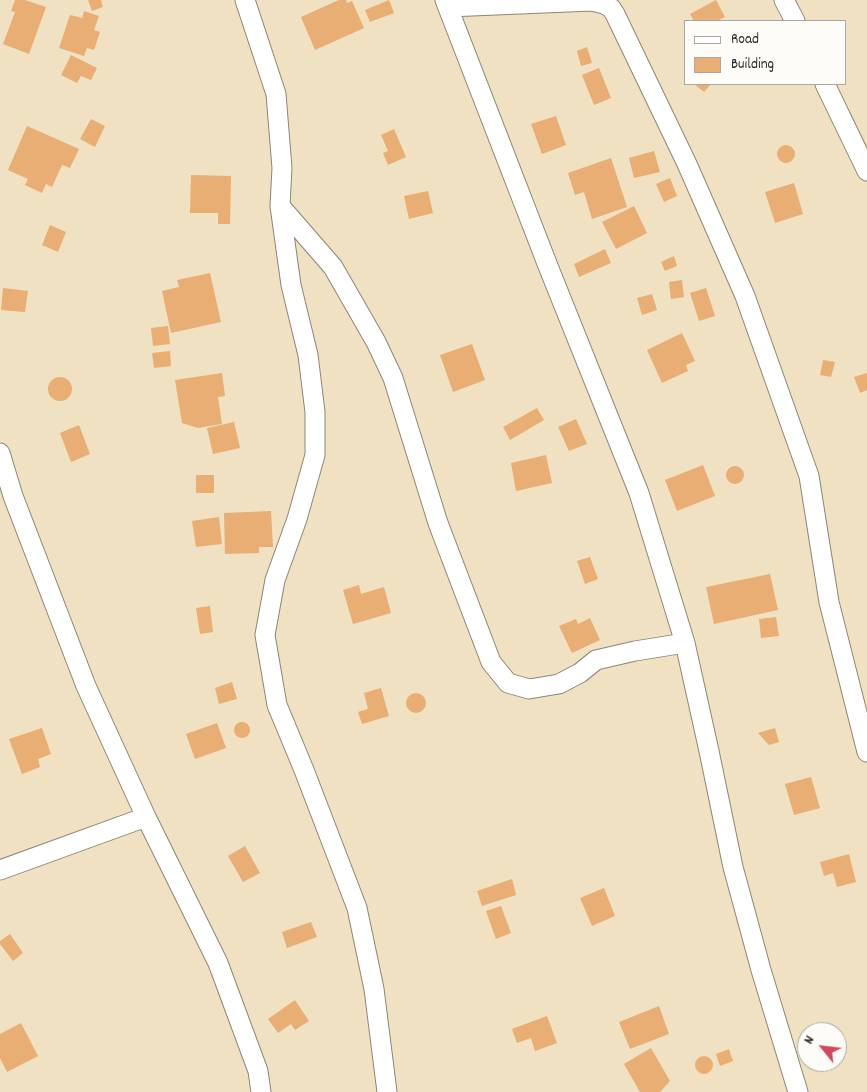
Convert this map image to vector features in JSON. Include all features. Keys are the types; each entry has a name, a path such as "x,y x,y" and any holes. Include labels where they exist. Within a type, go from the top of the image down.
{"street":[{"path":"245,0 276,94 282,168 280,206 291,285 308,355 315,412 315,455 297,519 275,580 265,635 276,704 308,779 357,908 374,990 387,1092"},
{"path":"784,0 794,20"},
{"path":"798,1092 761,970 733,867 685,643 639,493 544,256 447,4 592,1 611,8 687,164 745,296 809,476 829,602 867,752"},
{"path":"825,85 867,171"},
{"path":"280,206 333,267 376,342 393,378 438,523 491,662 508,682 529,689 559,684 580,673 596,660 635,651 685,643"},
{"path":"0,453 13,496 86,686 146,817 218,964 258,1071 262,1092"},
{"path":"0,870 146,817"}],"building":[{"path":"15,0 25,0 46,7 29,54 3,44 15,12 11,11"},
{"path":"88,0 101,0 103,7 92,11"},
{"path":"339,0 346,0 347,3 352,1 364,28 315,50 301,17"},
{"path":"389,0 394,13 370,22 365,10"},
{"path":"716,0 725,17 719,20 693,20 690,14"},
{"path":"84,11 99,16 94,30 100,32 94,50 87,48 84,56 59,48 70,15 82,18"},
{"path":"587,47 592,63 581,66 577,51"},
{"path":"71,55 97,68 91,80 81,76 77,83 61,75"},
{"path":"599,68 611,98 594,105 582,75"},
{"path":"695,85 710,85 704,92"},
{"path":"556,116 566,145 542,154 531,124"},
{"path":"91,119 105,126 95,147 80,139"},
{"path":"27,126 79,149 70,168 62,165 52,187 46,184 42,193 25,185 28,179 8,170"},
{"path":"394,129 406,157 388,165 383,153 388,151 381,135"},
{"path":"786,145 792,148 795,154 792,160 786,163 780,160 777,154 780,148"},
{"path":"654,151 660,172 634,178 629,158"},
{"path":"611,158 627,207 592,219 584,192 575,195 568,173"},
{"path":"191,175 231,176 230,224 218,224 218,213 190,213"},
{"path":"670,178 677,196 664,202 656,184"},
{"path":"794,183 803,214 775,223 765,192"},
{"path":"428,191 433,213 409,219 404,196"},
{"path":"634,206 647,233 616,249 602,222"},
{"path":"50,225 66,232 58,252 42,245"},
{"path":"605,249 611,263 579,277 574,264"},
{"path":"674,256 677,266 665,271 661,262"},
{"path":"210,273 221,322 171,333 162,291 179,287 177,280"},
{"path":"682,280 684,297 671,299 669,282"},
{"path":"3,288 28,291 25,312 1,310"},
{"path":"706,288 715,316 699,321 690,293"},
{"path":"652,294 657,310 642,315 637,298"},
{"path":"168,326 170,344 153,346 151,328"},
{"path":"682,333 695,361 686,365 688,371 662,383 647,350"},
{"path":"472,344 485,380 453,392 440,355"},
{"path":"170,351 171,366 154,368 152,353"},
{"path":"823,360 835,362 831,377 820,375"},
{"path":"222,373 225,396 218,397 222,424 198,428 182,423 175,380"},
{"path":"867,373 867,390 860,393 854,377"},
{"path":"60,377 65,378 71,384 71,394 65,400 60,401 55,400 49,394 48,389 49,384 55,378"},
{"path":"537,408 544,420 510,440 503,427"},
{"path":"576,419 587,444 569,451 558,427"},
{"path":"234,422 240,448 213,454 207,428"},
{"path":"79,425 90,454 71,462 60,433"},
{"path":"546,455 552,483 516,491 511,463"},
{"path":"703,465 715,496 677,511 665,480"},
{"path":"735,466 741,469 744,475 741,481 735,484 729,481 726,475 729,469"},
{"path":"196,475 214,475 214,493 196,493"},
{"path":"271,511 273,547 259,547 259,553 225,554 224,513"},
{"path":"219,517 222,544 196,547 192,521"},
{"path":"590,557 598,579 585,584 577,561"},
{"path":"770,574 778,610 714,624 706,587"},
{"path":"359,585 361,594 384,587 391,613 353,624 343,590"},
{"path":"210,606 213,632 200,634 196,608"},
{"path":"776,617 779,636 761,638 759,619"},
{"path":"590,618 600,640 572,653 559,626 576,619 578,624"},
{"path":"232,682 237,699 219,704 215,688"},
{"path":"381,688 389,716 362,724 358,712 368,709 364,693"},
{"path":"416,693 423,696 426,703 423,710 416,713 409,710 406,703 409,696"},
{"path":"242,722 248,724 250,730 248,736 242,738 236,736 234,730 236,724"},
{"path":"217,723 226,748 195,759 186,734"},
{"path":"42,728 51,754 38,759 40,767 22,774 9,739"},
{"path":"775,728 779,742 769,745 758,733"},
{"path":"811,777 820,808 794,815 785,784"},
{"path":"245,846 260,873 243,882 228,856"},
{"path":"849,854 856,882 837,887 833,873 824,876 820,862"},
{"path":"512,879 516,895 482,906 477,891"},
{"path":"604,888 615,916 592,926 580,898"},
{"path":"501,906 511,933 496,939 486,911"},
{"path":"311,922 317,937 287,948 282,932"},
{"path":"10,934 23,953 13,961 0,944 0,941"},
{"path":"295,1000 309,1021 295,1030 291,1024 278,1033 268,1019"},
{"path":"659,1006 669,1034 630,1049 619,1022"},
{"path":"547,1016 557,1043 535,1051 531,1038 517,1043 512,1029"},
{"path":"21,1023 38,1056 7,1072 0,1058 0,1034"},
{"path":"651,1048 670,1081 660,1092 640,1092 624,1064"},
{"path":"729,1049 733,1061 720,1066 716,1054"},
{"path":"700,1056 708,1056 713,1061 711,1072 700,1074 695,1069 695,1061"}]}
